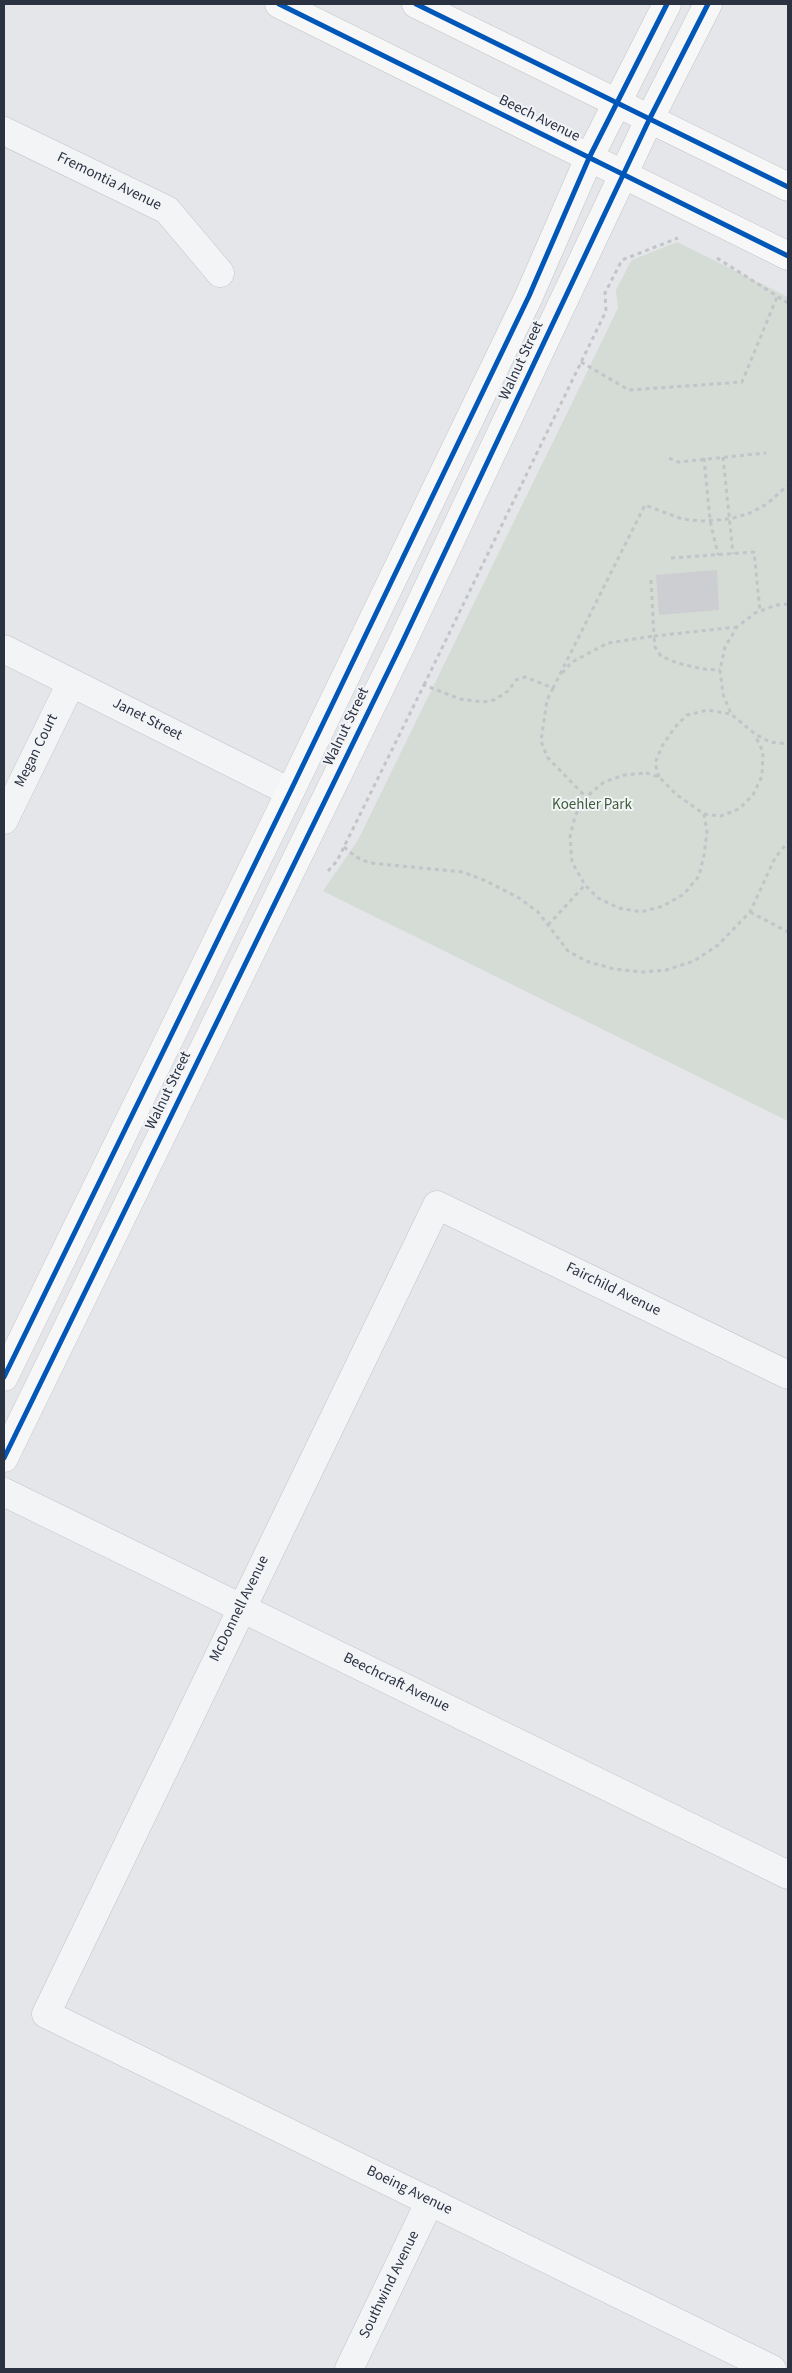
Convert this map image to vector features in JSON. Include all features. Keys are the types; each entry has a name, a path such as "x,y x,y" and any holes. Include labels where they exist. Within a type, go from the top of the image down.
{"street":[{"name":"Beech Avenue","path":"279,4 788,256"},
{"path":"416,4 788,188"},
{"name":"Walnut Street","path":"4,1377 290,792 529,296 616,103 667,4"},
{"name":"Walnut Street","path":"4,1458 401,645 650,120 708,4"},
{"name":"Fremontia Avenue","path":"4,131 167,210 220,273"},
{"name":"Janet Street","path":"4,649 290,792"},
{"name":"Megan Court","path":"4,820 71,683"},
{"name":"Fairchild Avenue","path":"437,1204 788,1375"},
{"name":"McDonnell Avenue","path":"46,2014 437,1204"},
{"name":"Beechcraft Avenue","path":"4,1492 788,1875"},
{"name":"Boeing Avenue","path":"46,2014 772,2369"},
{"name":"Southwind Avenue","path":"349,2369 430,2201"}],"path":[{"path":"325,873 337,861 344,847 606,311 605,293 622,260 677,238 684,242"},
{"path":"714,257 788,303"},
{"path":"581,362 629,390 742,382 777,297"},
{"path":"669,458 678,462 766,453"},
{"path":"723,457 733,554"},
{"path":"704,458 710,520 718,555"},
{"path":"586,797 547,757 540,741 547,700 645,505 682,519 710,520 730,518 750,513 767,504 788,485"},
{"path":"671,558 754,552 760,611"},
{"path":"651,580 655,647 662,656 677,663 702,669 720,670"},
{"path":"788,604 776,605 760,611 737,627 725,647 720,670 722,694 731,714 755,734 770,742 788,744"},
{"path":"558,678 572,662 608,643 737,627"},
{"path":"424,685 460,699 483,702 494,700 508,691 516,680 525,677 553,688"},
{"path":"731,714 708,710 687,715 676,726 662,746 655,763 659,777 677,796 704,814 721,816 738,809 753,795 762,776 763,752 755,734"},
{"path":"659,777 646,773 624,775 604,782 586,797 575,816 570,838 572,862 585,885 598,898 619,908 641,912 664,906 684,894 698,876 704,855 707,832 704,814"},
{"path":"344,847 356,857 370,863 463,872 486,880 520,898 538,912 568,951 586,961 614,970 643,972 666,970 694,961 718,944 750,912 775,858 788,842"},
{"path":"548,925 585,885"},
{"path":"750,912 788,932"}],"green space":[{"name":"Koehler Park","path":"677,242 788,297 788,1121 323,891 358,840 573,401 618,308 616,290 630,263 632,260"}],"building":[{"path":"717,570 719,610 659,615 656,575"}],"cycle path":[{"path":"279,4 788,256"},
{"path":"416,4 788,187"},
{"path":"4,1377 290,792 529,296 589,158 667,4"},
{"path":"4,1458 401,645 649,120 708,4"}]}
